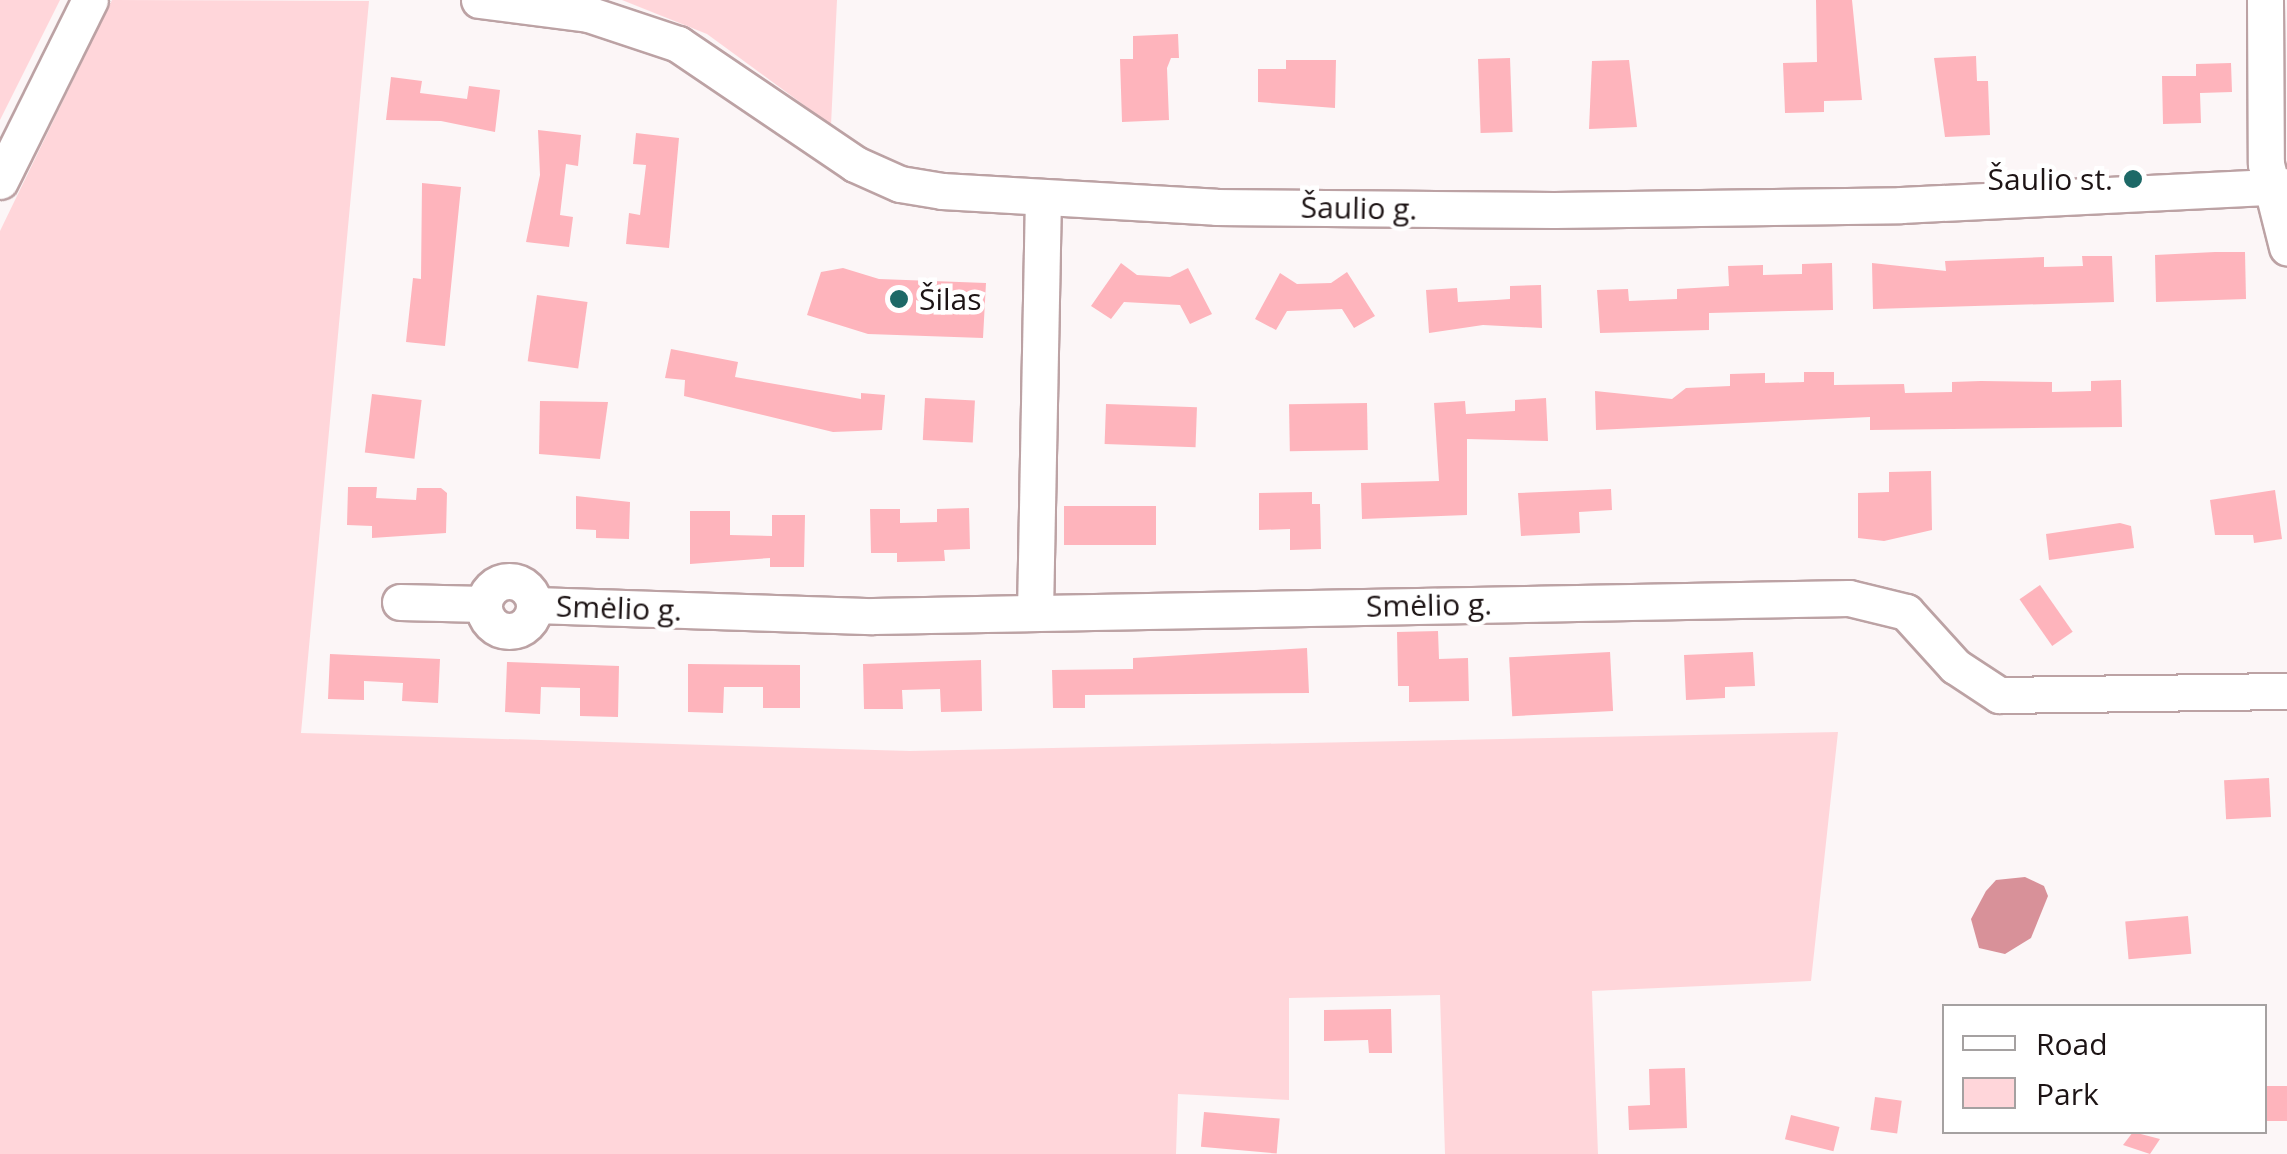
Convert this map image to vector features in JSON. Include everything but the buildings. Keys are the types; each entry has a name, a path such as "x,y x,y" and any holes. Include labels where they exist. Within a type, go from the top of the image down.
{"street":[{"path":"0,182 90,0"},
{"name":"Šaulio g.","path":"479,0 588,14 678,44 856,164 900,184 1043,198 1554,210 1901,206 2278,186"},
{"path":"2265,0 2278,186 2287,247"},
{"path":"1035,612 1043,198"},
{"name":"Smėlio g.","path":"400,602 484,604 490,623 508,631 527,624 534,605 873,616 1849,598 1906,612 1955,666 1999,695 2287,691"}],"green space":[{"path":"0,0 60,0 0,120"},
{"path":"112,0 369,1 301,733 910,751 1838,732 1811,981 1592,991 1598,1154 1445,1154 1440,995 1289,998 1289,1100 1178,1094 1176,1154 0,1154 0,231"},
{"path":"622,0 837,0 831,125 707,34"}],"shaded area":[{"path":"2025,877 2044,886 2048,896 2031,938 2005,954 1979,948 1971,919 1986,891 1996,880"}],"place":[{"name":"Šaulio st.","path":"2133,179"},
{"name":"Šilas","path":"899,299"}]}
